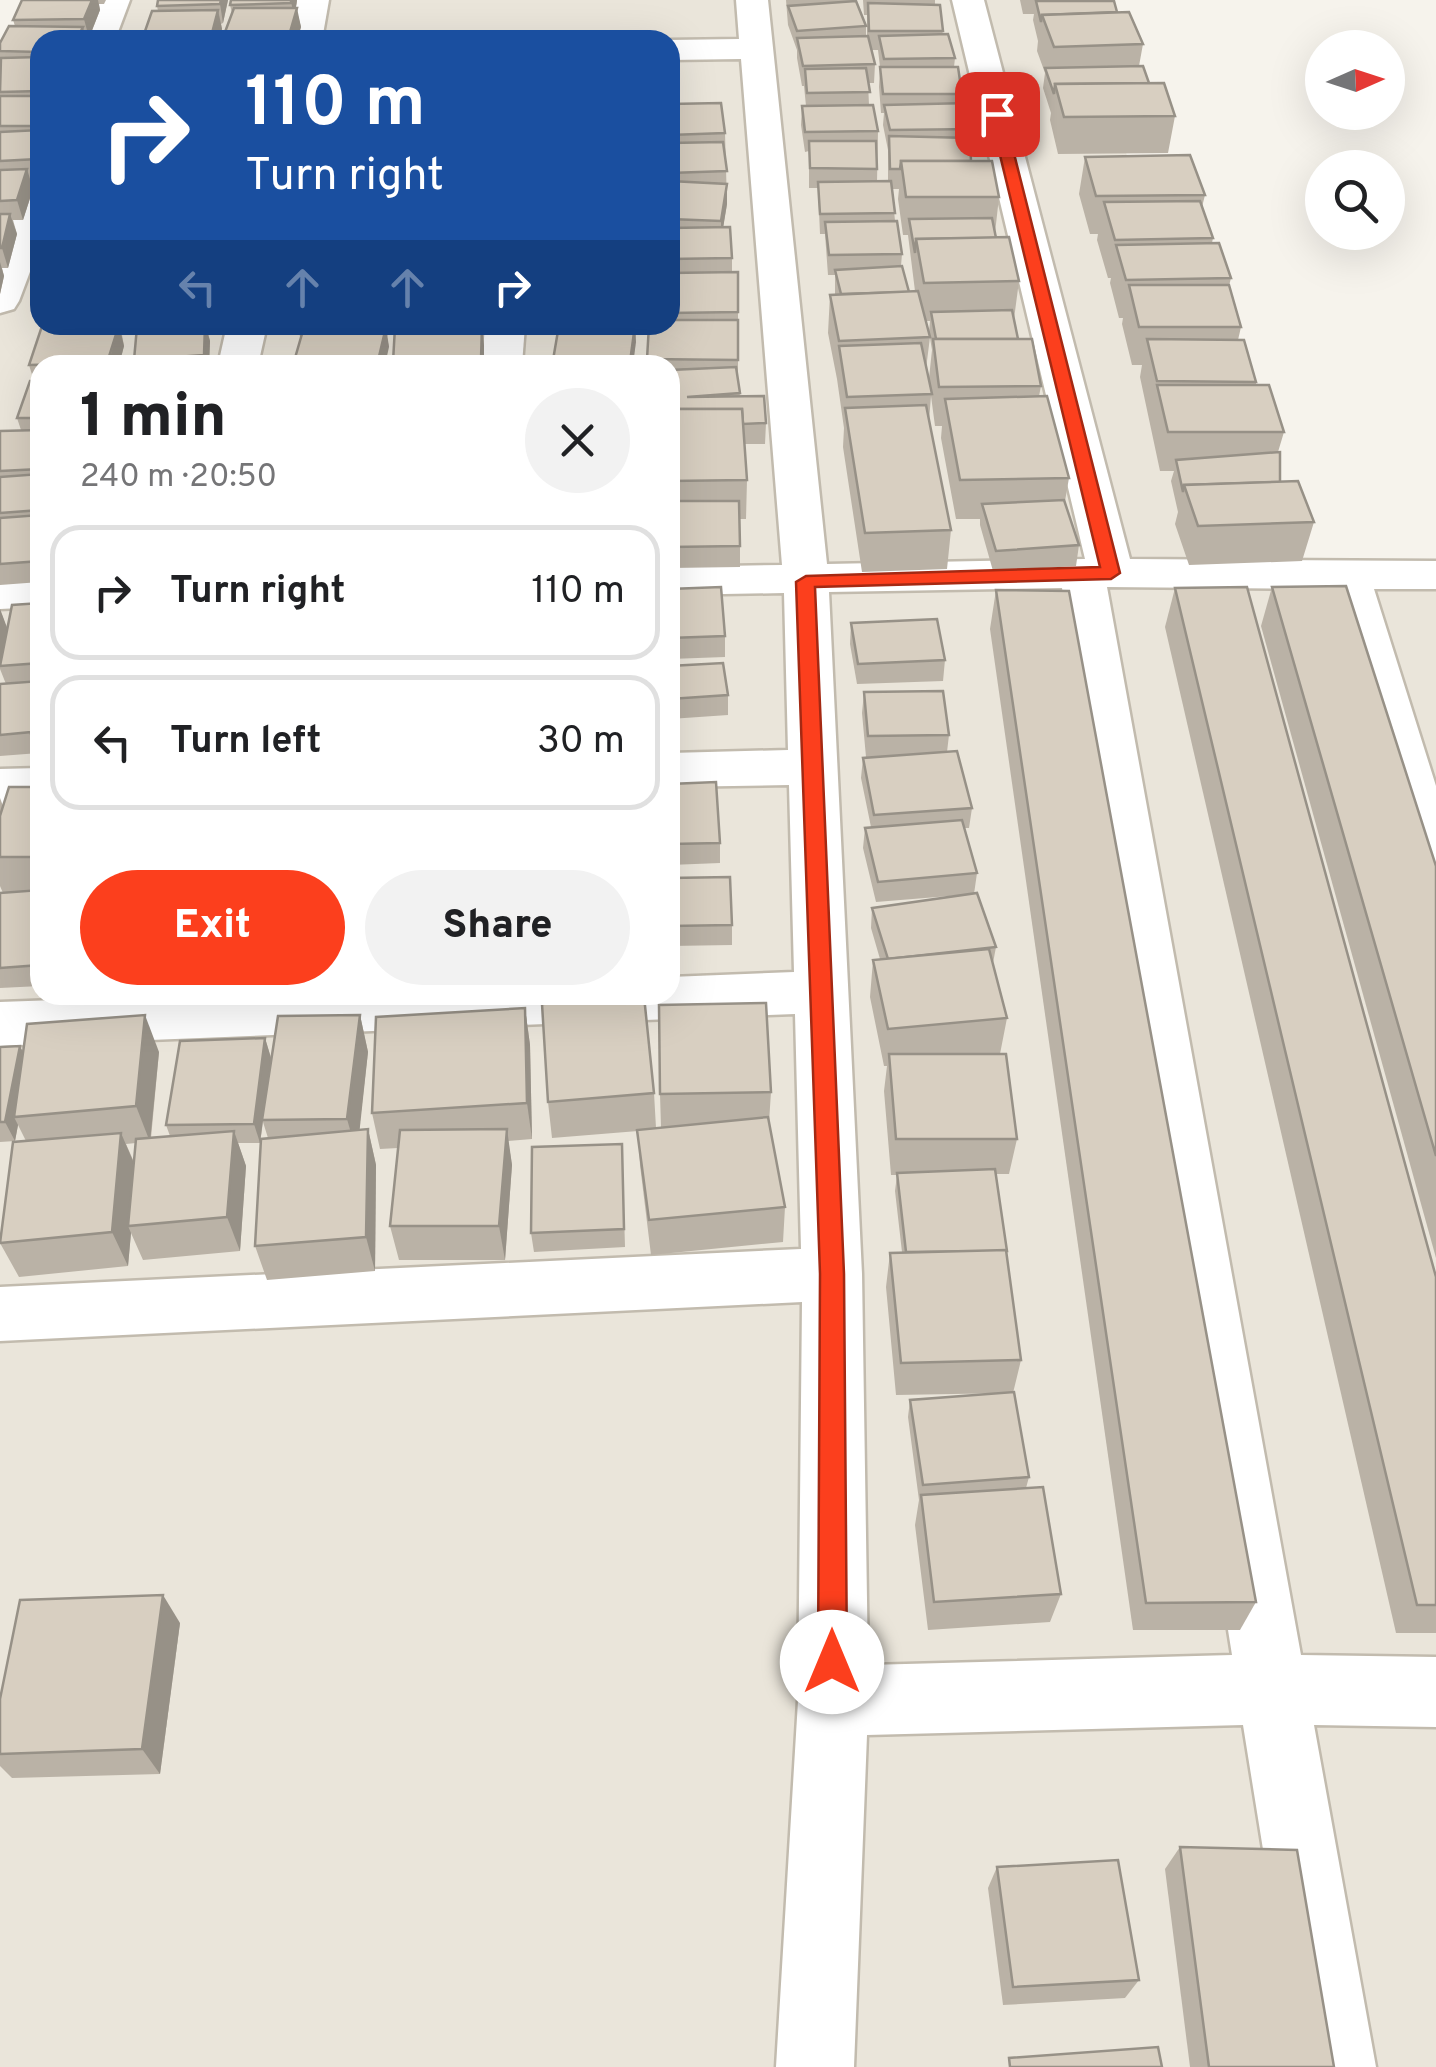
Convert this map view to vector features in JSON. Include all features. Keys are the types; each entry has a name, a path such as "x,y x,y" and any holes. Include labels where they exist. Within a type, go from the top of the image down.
{"street":[{"path":"103,30 114,0"},
{"path":"308,30 314,0"},
{"path":"752,0 806,582 832,1274 832,1700 815,2067"},
{"path":"968,0 1096,573 1271,1689 1337,2067"},
{"path":"680,50 758,49"},
{"path":"0,302 30,222"},
{"path":"680,581 806,582 1096,573 1436,575"},
{"path":"1348,576 1436,868"},
{"path":"0,594 30,592"},
{"path":"680,770 815,767"},
{"path":"0,787 30,786"},
{"path":"680,998 822,992"},
{"path":"0,1024 488,1005"},
{"path":"0,1314 832,1274"},
{"path":"832,1700 1271,1689 1436,1692"}],"shaded area":[{"path":"28,0 1078,0 1255,563 1436,562 1436,2067 0,2067 0,66"}],"building":[{"path":"22,0 92,0 84,19 13,20"},
{"path":"158,0 221,0 220,4 157,6"},
{"path":"231,0 291,0 291,3 230,5"},
{"path":"856,1 866,26 797,31 788,6"},
{"path":"1036,1 1114,1 1117,12 1042,15 1041,22"},
{"path":"868,3 940,5 943,31 869,31"},
{"path":"234,8 297,8 291,30 226,30"},
{"path":"218,10 213,30 145,30 152,11"},
{"path":"1129,12 1143,44 1054,47 1042,15"},
{"path":"9,26 83,27 30,30 30,52 0,51"},
{"path":"948,34 955,58 884,59 879,36"},
{"path":"868,36 875,64 803,66 797,38"},
{"path":"30,57 30,91 0,92 1,58"},
{"path":"1143,66 1149,83 1055,84 1054,94 1045,68"},
{"path":"880,67 958,67 962,94 883,94"},
{"path":"866,68 870,92 807,93 805,69"},
{"path":"1164,83 1175,116 1064,117 1055,84"},
{"path":"0,96 30,96 30,126 0,126"},
{"path":"721,103 725,133 680,135 680,104"},
{"path":"969,103 976,129 890,130 884,105"},
{"path":"873,105 878,131 805,132 802,106"},
{"path":"30,130 30,159 0,161 0,132"},
{"path":"889,136 970,138 971,161 901,161 900,169 890,169"},
{"path":"809,141 876,141 877,169 810,168"},
{"path":"723,142 727,171 680,173 680,143"},
{"path":"1190,155 1205,195 1096,196 1085,157"},
{"path":"901,161 992,161 999,197 906,197"},
{"path":"27,169 17,200 0,201 0,170"},
{"path":"891,181 895,213 820,214 818,182"},
{"path":"680,182 727,184 721,221 680,219"},
{"path":"1200,201 1213,238 1115,240 1104,202"},
{"path":"0,214 10,214 2,248 0,248"},
{"path":"992,218 996,238 916,239 915,253 909,219"},
{"path":"897,221 902,254 829,255 825,222"},
{"path":"730,227 732,258 680,259 680,228"},
{"path":"1009,237 1019,281 924,283 916,239"},
{"path":"1219,243 1231,278 1126,280 1116,245"},
{"path":"902,266 909,292 841,294 835,270"},
{"path":"738,272 738,312 680,313 680,273"},
{"path":"1129,285 1229,285 1241,327 1139,327"},
{"path":"918,291 930,337 839,341 830,295"},
{"path":"1012,310 1018,339 936,339 931,312"},
{"path":"680,320 738,320 738,360 647,355 648,335 680,335"},
{"path":"39,335 116,335 110,355 32,355"},
{"path":"136,335 205,335 204,355 134,355"},
{"path":"302,335 384,335 379,355 296,355"},
{"path":"395,335 482,335 481,355 393,355"},
{"path":"557,335 634,335 631,355 554,355"},
{"path":"933,339 1032,339 1041,386 939,387"},
{"path":"1147,339 1244,340 1256,382 1157,381"},
{"path":"921,343 932,394 847,397 839,346"},
{"path":"736,367 740,393 687,397 764,396 766,423 743,424 742,409 680,409 680,370"},
{"path":"30,381 30,418 17,418"},
{"path":"1157,385 1269,385 1284,432 1168,432"},
{"path":"1047,396 1069,478 960,480 945,399"},
{"path":"926,405 951,530 865,533 845,408"},
{"path":"680,409 742,409 747,480 680,481"},
{"path":"30,430 30,470 0,471 0,431"},
{"path":"1280,452 1280,482 1184,485 1183,492 1176,460"},
{"path":"30,475 30,511 0,513 0,477"},
{"path":"1298,481 1314,522 1198,526 1184,485"},
{"path":"1064,500 1079,545 996,551 982,504"},
{"path":"680,501 739,501 740,546 680,547"},
{"path":"30,516 30,562 0,564 0,518"},
{"path":"1346,586 1436,866 1436,1156 1272,587"},
{"path":"721,587 725,636 680,638 680,589"},
{"path":"1247,587 1436,1277 1436,1605 1417,1605 1175,588"},
{"path":"996,590 1069,591 1256,1602 1146,1603"},
{"path":"30,604 30,664 0,666 12,605"},
{"path":"937,619 945,660 858,664 851,623"},
{"path":"723,663 728,695 680,698 680,665"},
{"path":"30,682 30,732 0,735 0,684"},
{"path":"943,691 949,735 868,736 864,692"},
{"path":"957,751 972,808 874,815 863,758"},
{"path":"716,782 720,843 680,844 680,784"},
{"path":"9,787 30,787 30,857 0,857 0,816"},
{"path":"962,820 977,873 878,882 865,828"},
{"path":"730,877 732,925 680,926 680,878"},
{"path":"30,891 30,966 0,968 0,893"},
{"path":"977,893 996,947 888,959 872,908"},
{"path":"989,949 1007,1018 888,1029 873,960"},
{"path":"766,1003 771,1092 660,1094 659,1005"},
{"path":"542,1005 645,1005 654,1093 548,1102"},
{"path":"525,1008 527,1103 372,1113 376,1017"},
{"path":"145,1015 136,1106 14,1117 27,1024"},
{"path":"360,1015 347,1119 262,1120 278,1016"},
{"path":"265,1038 254,1124 166,1125 180,1041"},
{"path":"20,1046 5,1122 0,1122 0,1047"},
{"path":"889,1054 1006,1054 1017,1139 896,1139"},
{"path":"768,1117 785,1207 649,1220 637,1130"},
{"path":"368,1129 366,1237 255,1246 261,1139"},
{"path":"507,1129 499,1226 390,1226 400,1130"},
{"path":"234,1131 227,1217 128,1226 136,1139"},
{"path":"121,1133 112,1232 0,1243 13,1142"},
{"path":"622,1144 624,1229 531,1233 532,1147"},
{"path":"995,1169 1007,1251 906,1252 897,1173"},
{"path":"1006,1250 1021,1360 901,1363 890,1253"},
{"path":"1014,1392 1029,1477 923,1485 910,1400"},
{"path":"1043,1487 1061,1594 934,1602 921,1495"},
{"path":"163,1595 142,1749 0,1754 0,1699 20,1600"},
{"path":"1180,1847 1297,1850 1334,2067 1209,2067"},
{"path":"1118,1860 1139,1980 1013,1987 997,1867"},
{"path":"1158,2047 1162,2067 1010,2067 1009,2058"}],"route":[{"path":"832,1662 832,1274 806,582 1111,573 997,114"}]}
